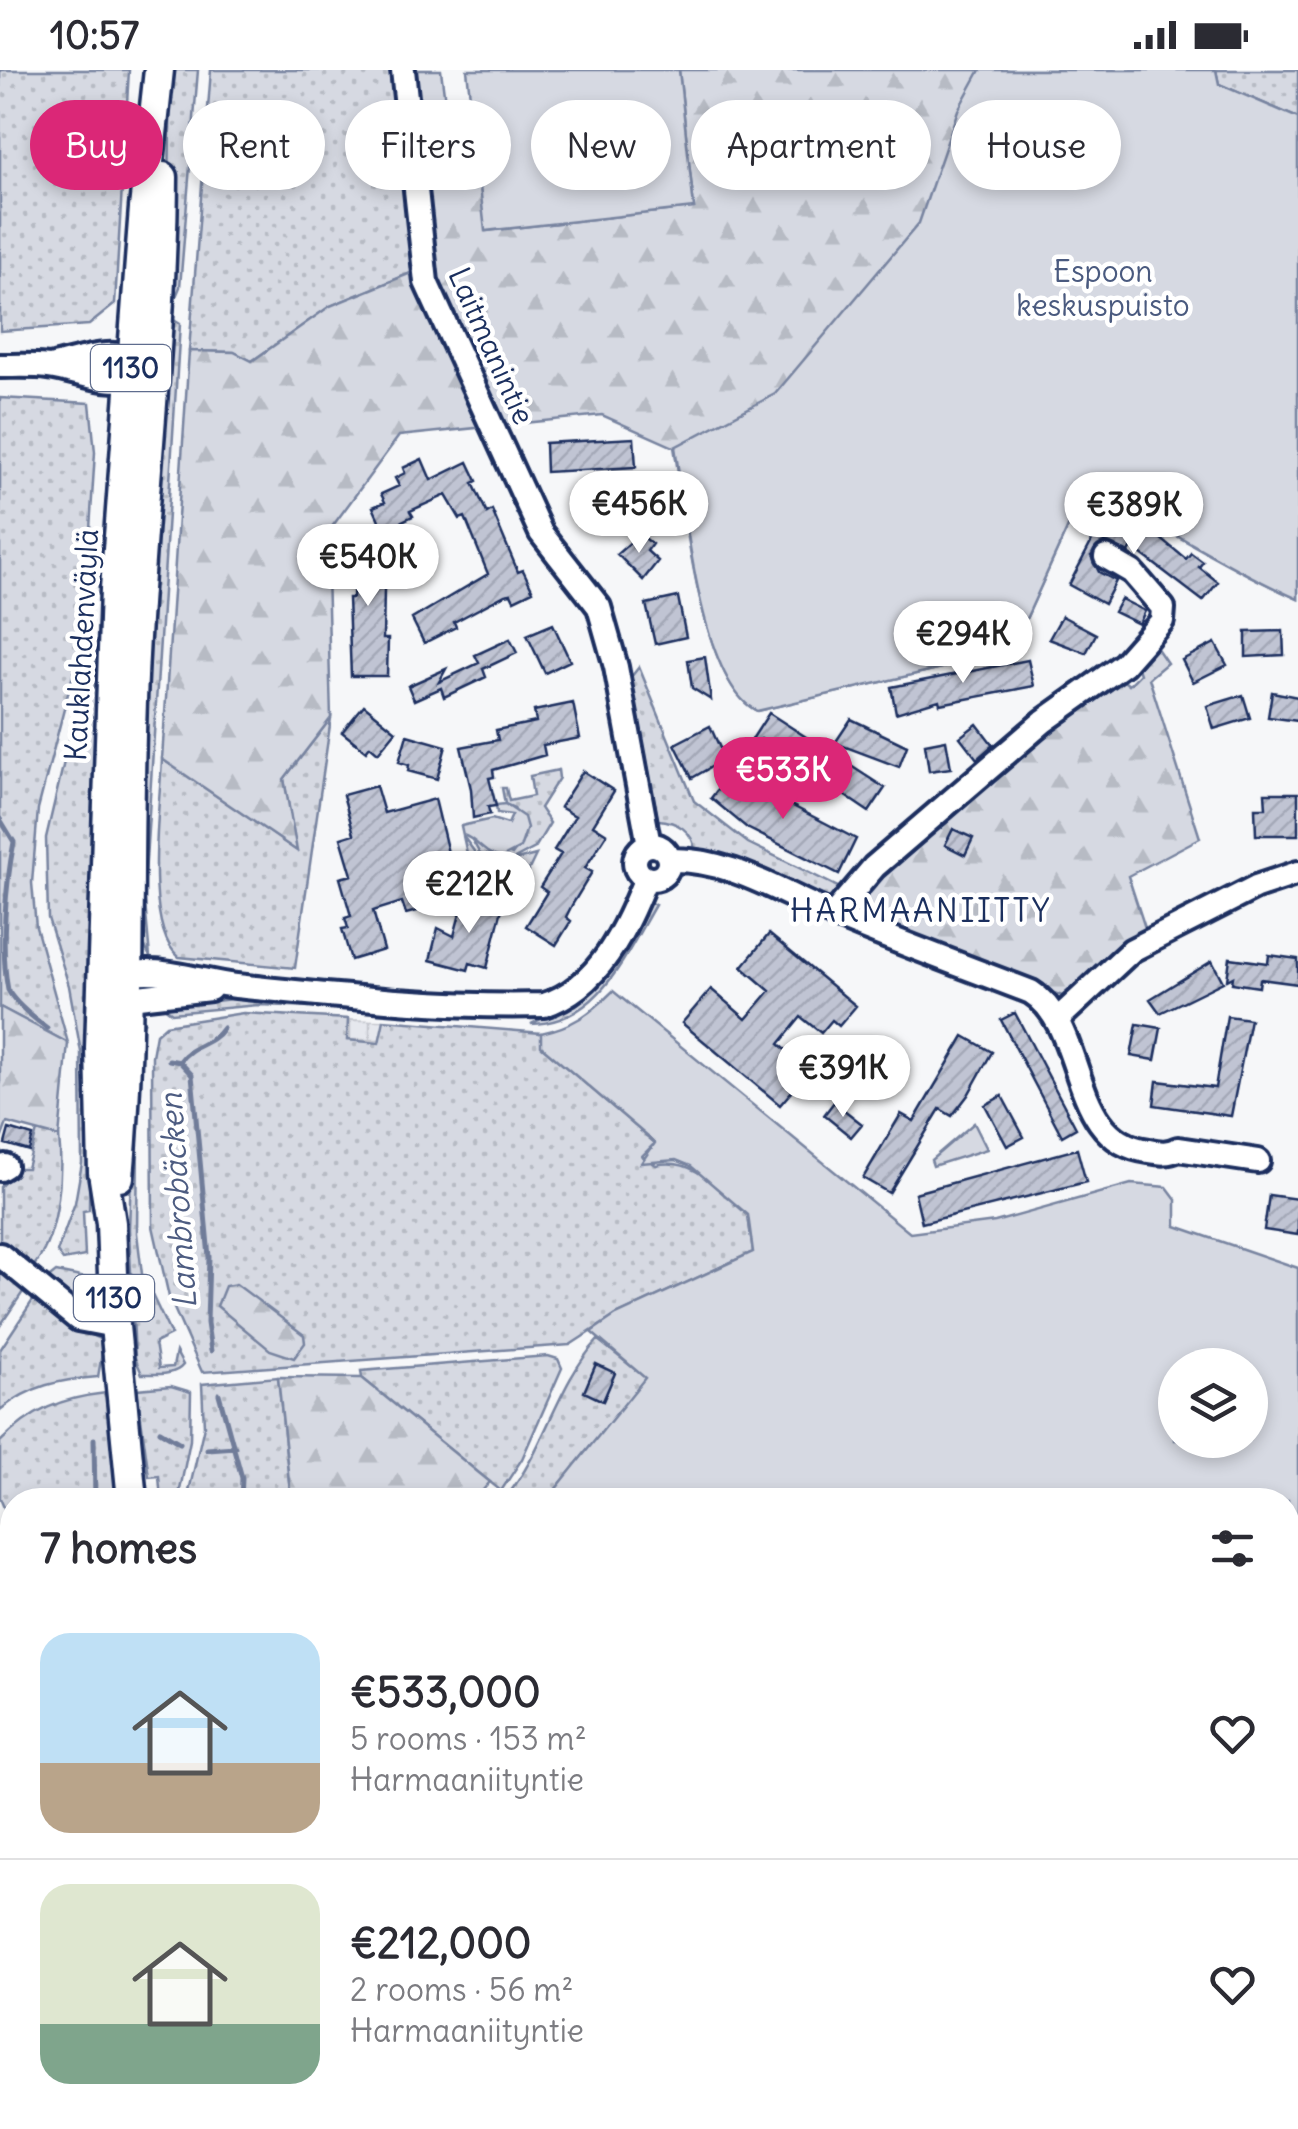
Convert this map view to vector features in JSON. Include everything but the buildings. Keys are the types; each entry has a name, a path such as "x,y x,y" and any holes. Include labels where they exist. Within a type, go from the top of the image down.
{"main road":[{"name":"Kauklahdenväylä","path":"131,1488 115,1326 111,1223 103,1172 102,984 115,590 138,368 161,70"},
{"name":"Kauklahdenväylä","path":"111,1223 120,1174 129,985 138,368"}],"street":[{"name":"Laitmanintie","path":"404,70 430,295 466,363 541,534 591,594 606,627 650,845"},
{"path":"0,366 50,367 99,354 138,368"},
{"path":"833,915 874,867 1044,722 1130,671 1162,621 1163,608 1132,572 1106,557"},
{"path":"650,845 664,849 670,860 662,877 646,878 636,870 634,860 638,851 650,845"},
{"path":"670,860 708,860 732,867 833,915 1031,992 1048,1003 1058,1019 1082,1088 1114,1140 1133,1150 1169,1154 1178,1149 1258,1161"},
{"path":"1058,1019 1132,950 1256,887 1298,873"},
{"path":"102,984 233,986 544,1005 568,997 586,984 622,931 646,878"},
{"path":"0,1255 78,1319 91,1325 115,1326"}],"shaded area":[{"path":"348,1019 384,1020 379,1043 347,1040"}],"green space":[{"path":"0,70 129,70 127,100 30,100 30,190 122,190 115,304 89,325 0,331"},
{"path":"171,70 198,70 196,100 183,100 183,190 188,190 180,287 172,306 167,305"},
{"path":"211,70 399,70 402,100 345,100 345,190 410,190 418,270 330,306 252,361 234,352 189,351 202,190 325,190 325,100 209,100"},
{"path":"411,70 441,70 445,100 414,100"},
{"path":"467,70 679,70 694,208 485,231 480,190 511,190 511,100 470,100"},
{"path":"679,70 1216,70 1219,84 1298,118 1298,599 1086,487 1011,652 757,711 738,694 722,667 709,631 690,550 674,447 602,415 399,436 326,535 331,718 284,779 297,851 162,759 189,351 234,352 252,361 330,306 431,265 422,190 481,190 486,231 694,208 692,190 931,190 931,100 691,100 691,180"},
{"name":"Espoon keskuspuisto","path":"980,70 1216,70 1219,84 1298,118 1298,599 1086,487 1011,652 757,711 738,694 722,667 709,631 690,550 675,447 775,394 919,223 951,130 951,190 1121,190 1121,100 964,100"},
{"path":"1216,70 1298,70 1298,118 1218,84"},
{"path":"169,317 180,324 144,892 150,957 140,936 144,672"},
{"path":"0,398 90,403 95,452 83,636 38,809 32,883 36,927 68,1043 0,1007"},
{"path":"1154,644 1167,663 1149,678 1200,838 1128,876 1146,931 1062,996 867,920 856,910 857,896 1106,680 1120,678 1129,685 1140,674 1136,662"},
{"path":"639,667 694,801 748,843 842,889 838,896 819,899 739,861 695,851 683,828 658,820 631,677"},
{"path":"84,677 98,677 89,1210 83,1211 85,1256 63,1260 57,1252 75,1203 82,1163 81,1052 69,986 48,918 46,838"},
{"path":"331,718 295,968 179,957 160,920 157,893 162,759 296,850 284,779"},
{"path":"558,770 559,778 540,808 550,823 535,848 507,863 480,854 471,838 512,855 524,839 514,808 505,804 502,788 506,788 509,801 533,796 530,776"},
{"path":"505,804 524,817 527,828 520,848 501,858 463,835 461,826 492,819 508,824 512,815 497,813 496,805"},
{"path":"463,836 479,858 493,866 536,855 520,888 472,876"},
{"path":"649,902 655,905 633,945 592,999 555,1021 531,1024 584,998 601,981"},
{"path":"613,991 910,1233 995,1222 1131,1184 1167,1187 1176,1199 1176,1226 1298,1268 1298,1488 557,1488 645,1378 591,1332 616,1315 753,1252 748,1215 691,1166 676,1160 641,1163 655,1143 541,1046 541,1033 572,1023"},
{"path":"258,996 351,1008 258,1005 172,1013 164,1007"},
{"path":"0,1007 68,1043 59,1137 7,1123 0,1142"},
{"path":"243,1013 348,1019 347,1040 379,1043 384,1020 541,1033 542,1047 655,1143 642,1156 656,1165 683,1166 695,1171 748,1215 753,1252 616,1315 570,1345 202,1372 169,1297 153,1226 152,1056 156,1034 166,1025"},
{"path":"145,1019 139,1040 137,1233 142,1274 171,1335 155,1343 159,1368 173,1367 176,1352 183,1365 159,1374 142,1374 135,1358 129,1229 136,1037"},
{"path":"974,1123 987,1149 933,1166 931,1160"},
{"path":"37,1131 59,1137 60,1170 53,1225 40,1258 30,1270 0,1250 0,1187 18,1168 27,1168"},
{"path":"0,1263 25,1289 0,1326"},
{"path":"56,1272 86,1278 88,1300 97,1300 96,1310 90,1315 46,1280"},
{"path":"236,1284 304,1335 305,1343 294,1358 270,1350 217,1306 225,1286"},
{"path":"41,1297 70,1325 104,1341 98,1377 46,1385 0,1410 0,1350 33,1300"},
{"path":"598,1340 646,1378 557,1488 513,1488 531,1458 584,1357"},
{"path":"548,1356 558,1359 562,1368 522,1459 503,1488 497,1488 362,1378 361,1371"},
{"path":"278,1377 290,1488 190,1488 204,1426 202,1384"},
{"path":"278,1377 362,1378 490,1482 485,1488 290,1488"},
{"path":"171,1386 191,1392 190,1440 180,1488 160,1488 159,1476 149,1477 137,1389"},
{"path":"106,1393 117,1488 0,1488 0,1442 48,1407"}],"waterway":[{"name":"Lambrobäcken","path":"0,819 14,842 5,916 8,990 20,1006 47,1028"},
{"path":"180,1061 223,1028"},
{"name":"Lambrobäcken","path":"169,1060 180,1062 192,1075 209,1257 207,1323 211,1351"},
{"name":"Lambrobäcken","path":"219,1394 242,1488"},
{"path":"160,1431 180,1443"},
{"path":"94,1439 95,1488"},
{"path":"207,1449 235,1447"}],"district":[{"name":"HARMAANIITTY","path":"921,911"}]}
